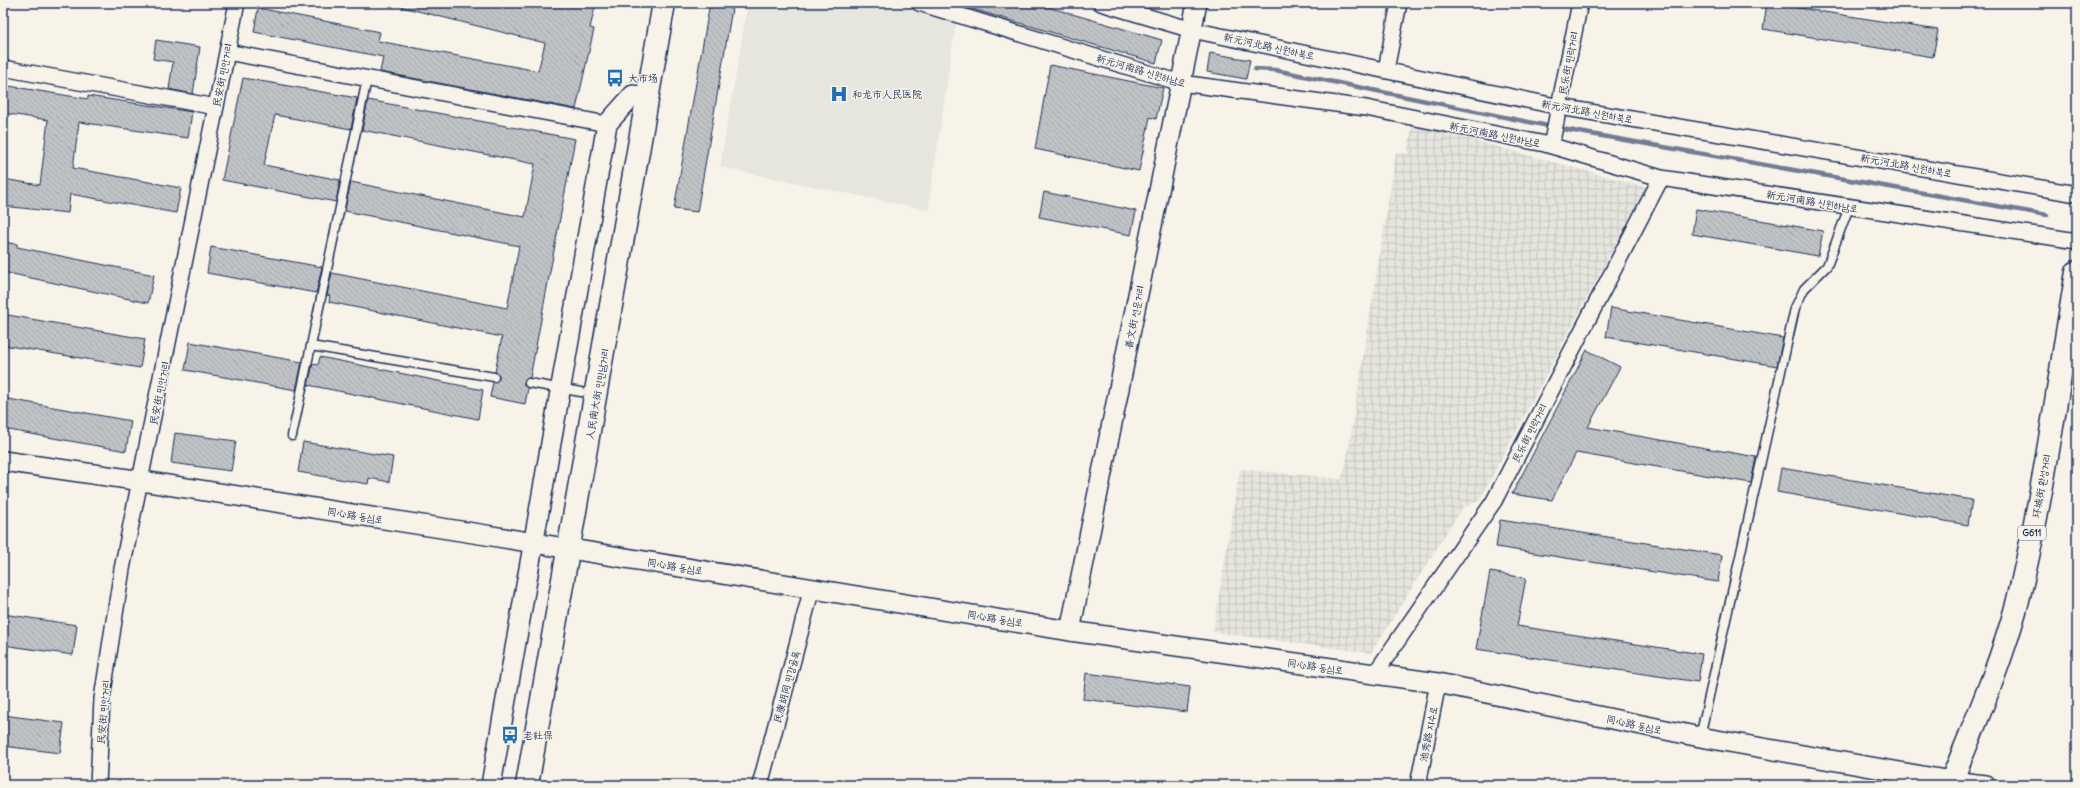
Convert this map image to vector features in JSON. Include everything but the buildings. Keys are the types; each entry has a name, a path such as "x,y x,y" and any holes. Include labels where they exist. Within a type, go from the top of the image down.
{"main road":[{"name":"人民南大街 인민남거리","path":"527,785 562,548 571,390 633,95 649,3"},
{"name":"人民南大街 인민남거리","path":"513,785 562,548 664,3"},
{"name":"环城街 환성거리","path":"1950,783 1994,679 2016,605 2036,517 2077,272"}],"street":[{"name":"民安街 민안거리","path":"98,785 102,699 122,569 142,481 237,3"},
{"name":"新元河南路 신원하남로","path":"919,3 1181,83 1366,108 1552,141 1662,178 2077,241"},
{"name":"新元河北路 신원하북로","path":"1101,3 1192,30 1386,70 1559,112 2077,194"},
{"name":"善文街 선문거리","path":"1070,631 1197,3"},
{"path":"1386,70 1399,3"},
{"name":"民乐街 민락거리","path":"1552,141 1580,3"},
{"path":"227,52 607,124 633,95"},
{"path":"3,68 216,107"},
{"name":"人民南大街 인민남거리","path":"491,785 534,543 571,390 607,124"},
{"name":"民乐街 민락거리","path":"1374,675 1494,501 1662,178"},
{"name":"同心路 동심로","path":"3,461 142,481 534,543 1070,631 1438,683 1700,737 1950,783 1985,785"},
{"name":"民康胡同 민강골목","path":"760,785 812,588"},
{"name":"池秀路 지수로","path":"1418,785 1438,683"}],"lane":[{"path":"292,436 367,79"},
{"path":"1700,737 1795,308 1804,289 1827,266 1849,207"},
{"path":"311,346 494,377"},
{"path":"529,383 571,390"}],"shaded area":[{"name":"和龙市人民医院","path":"748,3 894,3 956,21 928,210 720,167"},
{"path":"1413,124 1646,187 1479,501 1462,508 1371,653 1213,632 1240,469 1341,479 1346,464 1396,153 1407,153"}],"waterway":[{"path":"1255,69 1275,70 1568,130 2047,215"}],"place":[{"name":"大市场","path":"615,78"},
{"name":"和龙市人民医院","path":"839,94"},
{"name":"老社保","path":"510,735"}]}
